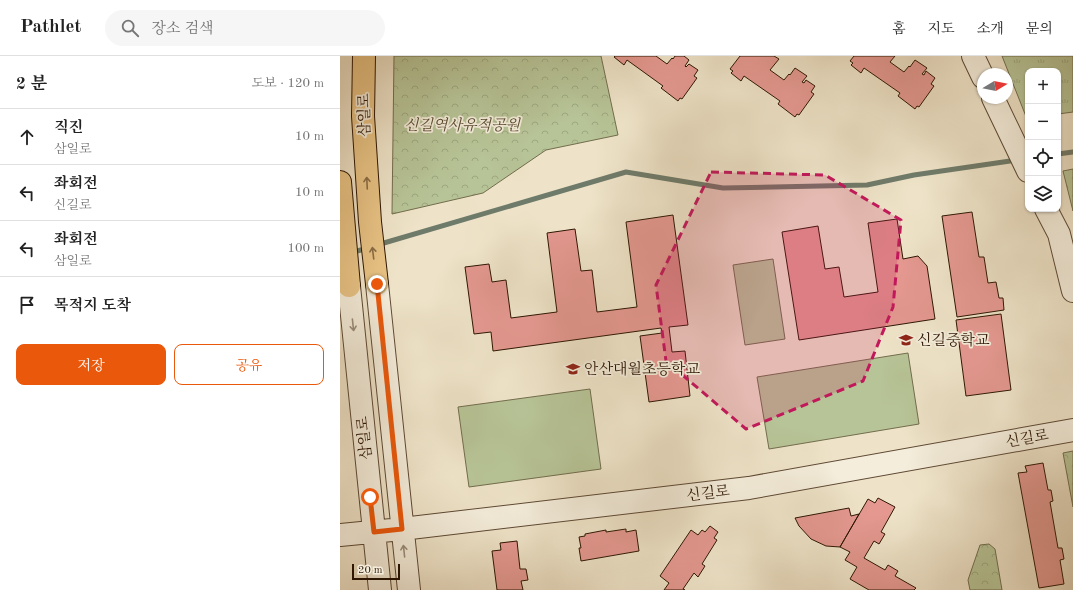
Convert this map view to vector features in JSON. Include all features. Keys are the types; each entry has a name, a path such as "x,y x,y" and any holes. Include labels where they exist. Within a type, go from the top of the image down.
{"main road":[{"name":"삼일로","path":"364,56 363,116 370,222 377,284"},
{"path":"340,182 349,286"}],"street":[{"path":"973,56 979,68"},
{"path":"996,104 1025,164"},
{"path":"1048,212 1059,234 1073,291"},
{"name":"삼일로","path":"377,284 408,590"},
{"name":"삼일로","path":"349,286 380,590"},
{"name":"신길로","path":"340,535 749,488 1073,430"}],"highlighted area":[{"path":"711,172 825,175 901,220 893,307 863,381 746,429 666,361 656,285"}],"green space":[{"name":"신길역사유적공원","path":"394,56 601,56 618,135 546,150 483,193 392,214"},
{"path":"1002,56 1073,56 1073,112 1061,114 1061,68 1025,68 1025,114 1013,84 1013,68 1007,68"},
{"path":"1073,169 1073,211 1063,171"},
{"path":"773,259 785,339 745,345 733,265"},
{"path":"908,353 919,424 769,449 757,377"},
{"path":"590,389 601,469 469,487 458,407"},
{"path":"1073,451 1073,507 1063,453"},
{"path":"989,544 995,549 1002,590 970,590 968,580 980,545"}],"building":[{"path":"656,56 667,64 675,56 684,56 689,60 685,66 686,67 689,64 698,70 694,76 697,78 682,99 680,98 678,101 661,88 663,86 627,60 624,65 614,57"},
{"path":"740,56 774,56 779,59 770,70 784,80 795,68 807,76 802,82 804,83 806,80 815,86 811,92 814,94 799,115 797,114 795,117 778,104 780,101 744,76 741,81 731,73 733,71 730,69"},
{"path":"854,56 895,56 890,62 904,72 915,60 927,68 922,74 924,75 926,71 935,78 931,84 934,86 919,107 917,106 915,109 898,96 900,93 864,68 861,73 851,65 853,63 850,61"},
{"path":"972,212 979,257 984,257 988,283 996,282 999,298 1003,298 1004,310 957,317 942,216"},
{"path":"673,215 688,325 669,327 672,352 685,351 690,396 649,402 640,336 662,333 661,328 493,351 491,332 474,334 465,267 489,264 492,282 506,280 511,318 557,312 547,233 575,229 581,271 592,270 597,312 637,307 626,222"},
{"path":"897,219 903,259 918,256 927,266 935,319 799,340 782,232 818,226 825,269 839,267 844,297 878,292 868,223"},
{"path":"1001,314 1011,390 966,396 956,320"},
{"path":"1043,463 1048,490 1051,490 1053,501 1050,502 1058,548 1062,548 1064,559 1060,560 1064,584 1039,588 1018,473 1027,472 1025,466"},
{"path":"878,498 895,507 881,532 885,534 879,544 874,541 864,558 885,570 888,565 898,571 895,576 916,588 914,590 869,590 850,579 857,567 845,560 850,552 840,547 868,499 875,503"},
{"path":"849,508 851,516 859,514 840,547 826,546 811,539 799,526 795,518"},
{"path":"710,526 718,532 714,538 717,540 702,564 705,566 698,577 694,573 683,589 685,590 664,590 669,583 660,576 691,530 698,535 702,530 705,532"},
{"path":"626,529 626,532 636,530 639,551 581,561 579,537 585,536 585,534 606,530 606,532"},
{"path":"517,541 520,569 526,569 528,580 521,581 523,590 497,590 492,551 501,550 500,543"}],"waterway":[{"path":"1061,154 1073,152"},
{"path":"377,245 626,172 723,188 867,185 914,175 1017,160"},
{"path":"350,253 368,248"}],"place":[{"name":"신길중학교","path":"906,340"},
{"name":"안산대월초등학교","path":"573,369"}],"route":[{"path":"370,497 374,532 402,529 377,284"}]}
